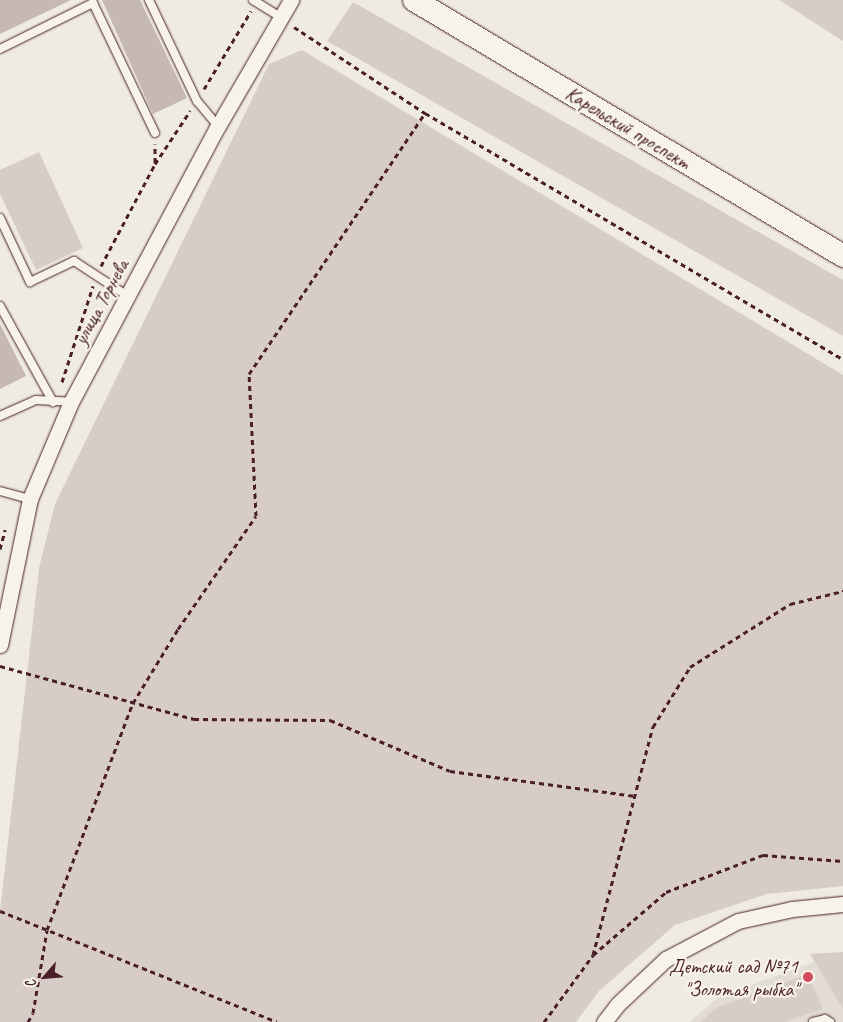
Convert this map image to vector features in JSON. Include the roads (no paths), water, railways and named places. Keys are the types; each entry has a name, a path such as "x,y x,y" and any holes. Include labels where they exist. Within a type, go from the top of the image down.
{"main road":[{"name":"Карельский проспект","path":"414,0 843,256"}],"street":[{"name":"улица Торнева","path":"0,645 5,592 30,499 71,402 126,295 218,126 291,0"},
{"path":"604,1022 618,1004 666,959 738,921 792,909 843,904"}],"lane":[{"path":"149,0 197,101 218,126"},
{"path":"255,1 280,17"},
{"path":"0,49 93,2 155,132"},
{"path":"0,218 30,282 74,261 97,274 126,295"},
{"path":"0,306 54,402"},
{"path":"1,417 36,400 71,402"},
{"path":"0,491 15,493 30,499"},
{"path":"813,1022 825,1019 830,1022"}],"place":[{"name":"Детский сад №71 \"Золотая рыбка\"","path":"808,977"}]}
